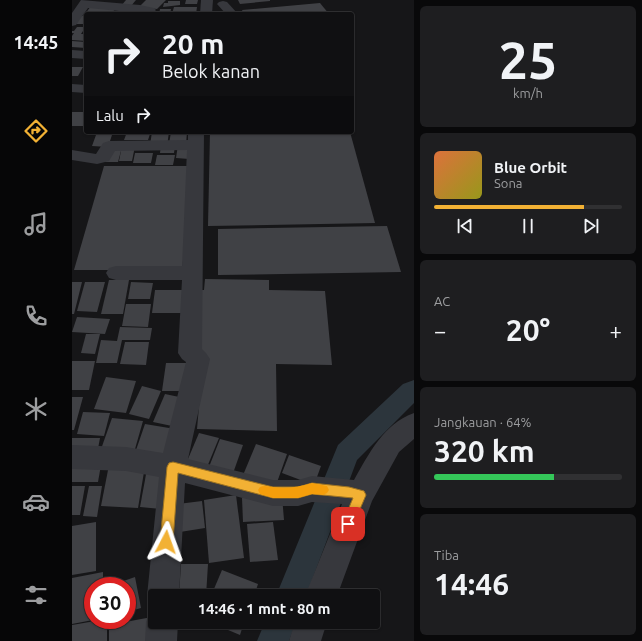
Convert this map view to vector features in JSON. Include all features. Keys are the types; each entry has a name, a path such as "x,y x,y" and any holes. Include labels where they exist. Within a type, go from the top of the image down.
{"street":[{"path":"206,12 207,0"},
{"path":"72,22 85,2 150,10"},
{"path":"223,4 230,12"},
{"path":"72,54 84,55"},
{"path":"72,88 84,89"},
{"path":"72,155 97,159 103,157 109,146 196,138 191,273 190,353 198,360 173,467 164,589"},
{"path":"116,273 191,273"},
{"path":"323,589 355,493 390,444 414,424"},
{"path":"72,457 126,459 173,467 273,493 298,493 312,489 355,493"},
{"path":"161,641 162,629"},
{"path":"305,641 309,629"}],"building":[{"path":"126,0 136,0 131,6 121,6"},
{"path":"146,0 166,0 157,9 139,7"},
{"path":"186,0 198,0 197,4 185,4"},
{"path":"238,0 270,0 270,1 240,4"},
{"path":"168,1 180,1 180,5 163,7 164,3 168,3"},
{"path":"320,3 327,12 243,12 242,10"},
{"path":"91,6 117,7 113,12 86,12"},
{"path":"174,7 197,7 196,12 173,12"},
{"path":"160,9 171,9 170,12 159,12"},
{"path":"81,16 84,16 84,24 76,24"},
{"path":"77,27 84,27 84,31 81,34 84,34 84,41 72,40 74,33 72,33 72,31 74,31"},
{"path":"72,41 84,42 84,48 72,47"},
{"path":"72,67 83,67 78,76 72,76"},
{"path":"72,112 84,112 84,126 72,126"},
{"path":"123,134 112,135 108,147 92,146 96,135"},
{"path":"126,134 150,134 148,140 124,140"},
{"path":"152,134 169,134 167,146 175,146 174,153 160,153 161,145 150,145"},
{"path":"171,134 187,134 186,144 169,144"},
{"path":"210,134 351,134 375,223 208,226"},
{"path":"178,145 191,145 189,159 176,158"},
{"path":"122,146 135,146 132,161 119,161"},
{"path":"109,147 122,147 118,162 105,162"},
{"path":"135,153 153,153 151,163 133,163"},
{"path":"157,155 175,155 173,165 155,165"},
{"path":"104,166 193,166 182,270 74,270"},
{"path":"387,226 401,272 218,275 218,229"},
{"path":"205,279 269,280 269,290 325,291 332,365 276,364 277,431 197,429 203,361 192,352 198,290 204,290"},
{"path":"109,280 129,280 123,314 101,314"},
{"path":"72,282 82,282 74,314 72,314"},
{"path":"85,282 105,282 97,312 77,311"},
{"path":"131,282 153,283 150,299 128,299"},
{"path":"155,290 184,290 181,313 152,313"},
{"path":"126,304 151,304 148,327 122,326"},
{"path":"77,317 110,319 105,334 72,332"},
{"path":"120,327 152,328 150,340 122,340 117,363 96,363 101,340 117,341"},
{"path":"86,334 100,334 95,354 81,353"},
{"path":"125,342 149,342 146,365 120,364"},
{"path":"72,361 95,361 89,390 72,390"},
{"path":"166,363 189,363 186,391 162,391"},
{"path":"106,377 136,381 126,413 94,409"},
{"path":"142,386 161,391 149,419 129,414"},
{"path":"165,394 184,398 172,426 153,422"},
{"path":"72,397 83,397 74,430 72,430"},
{"path":"83,412 110,413 104,436 77,434"},
{"path":"112,418 143,421 133,456 100,452"},
{"path":"145,424 175,429 167,465 135,453"},
{"path":"199,433 219,438 205,472 185,466"},
{"path":"72,438 100,438 97,454 72,453"},
{"path":"220,439 243,445 231,479 207,472"},
{"path":"256,444 287,454 274,491 241,480"},
{"path":"289,455 321,466 314,485 282,473"},
{"path":"72,465 101,465 98,482 72,482"},
{"path":"109,465 145,466 138,508 101,506"},
{"path":"147,469 167,469 161,509 140,507"},
{"path":"72,486 85,486 80,515 72,515"},
{"path":"89,486 102,486 97,517 83,516"},
{"path":"236,495 244,558 209,563 204,500"},
{"path":"282,496 284,520 243,522 242,498"},
{"path":"202,501 205,528 180,532 178,504"},
{"path":"96,522 96,571 72,575 72,526"},
{"path":"273,522 278,560 250,562 247,524"},
{"path":"181,564 208,564 206,589 179,589"},
{"path":"222,570 258,584 256,589 214,589"},
{"path":"103,572 103,577 84,577 84,622 72,624 72,578"},
{"path":"136,582 141,608 136,609"},
{"path":"148,618 148,629 153,629 154,641 109,641 109,629 136,629 136,620"},
{"path":"84,623 84,629 107,629 107,641 72,641 72,625"},
{"path":"226,629 242,629 240,635"}],"waterway":[{"path":"294,589 347,453 411,391 414,390"},
{"path":"273,641 278,629"}],"slow traffic":[{"path":"264,490 273,493 298,493 312,489 323,490"}],"route":[{"path":"166,542 173,467 273,493 298,493 312,489 349,492 360,495 348,524"}]}
